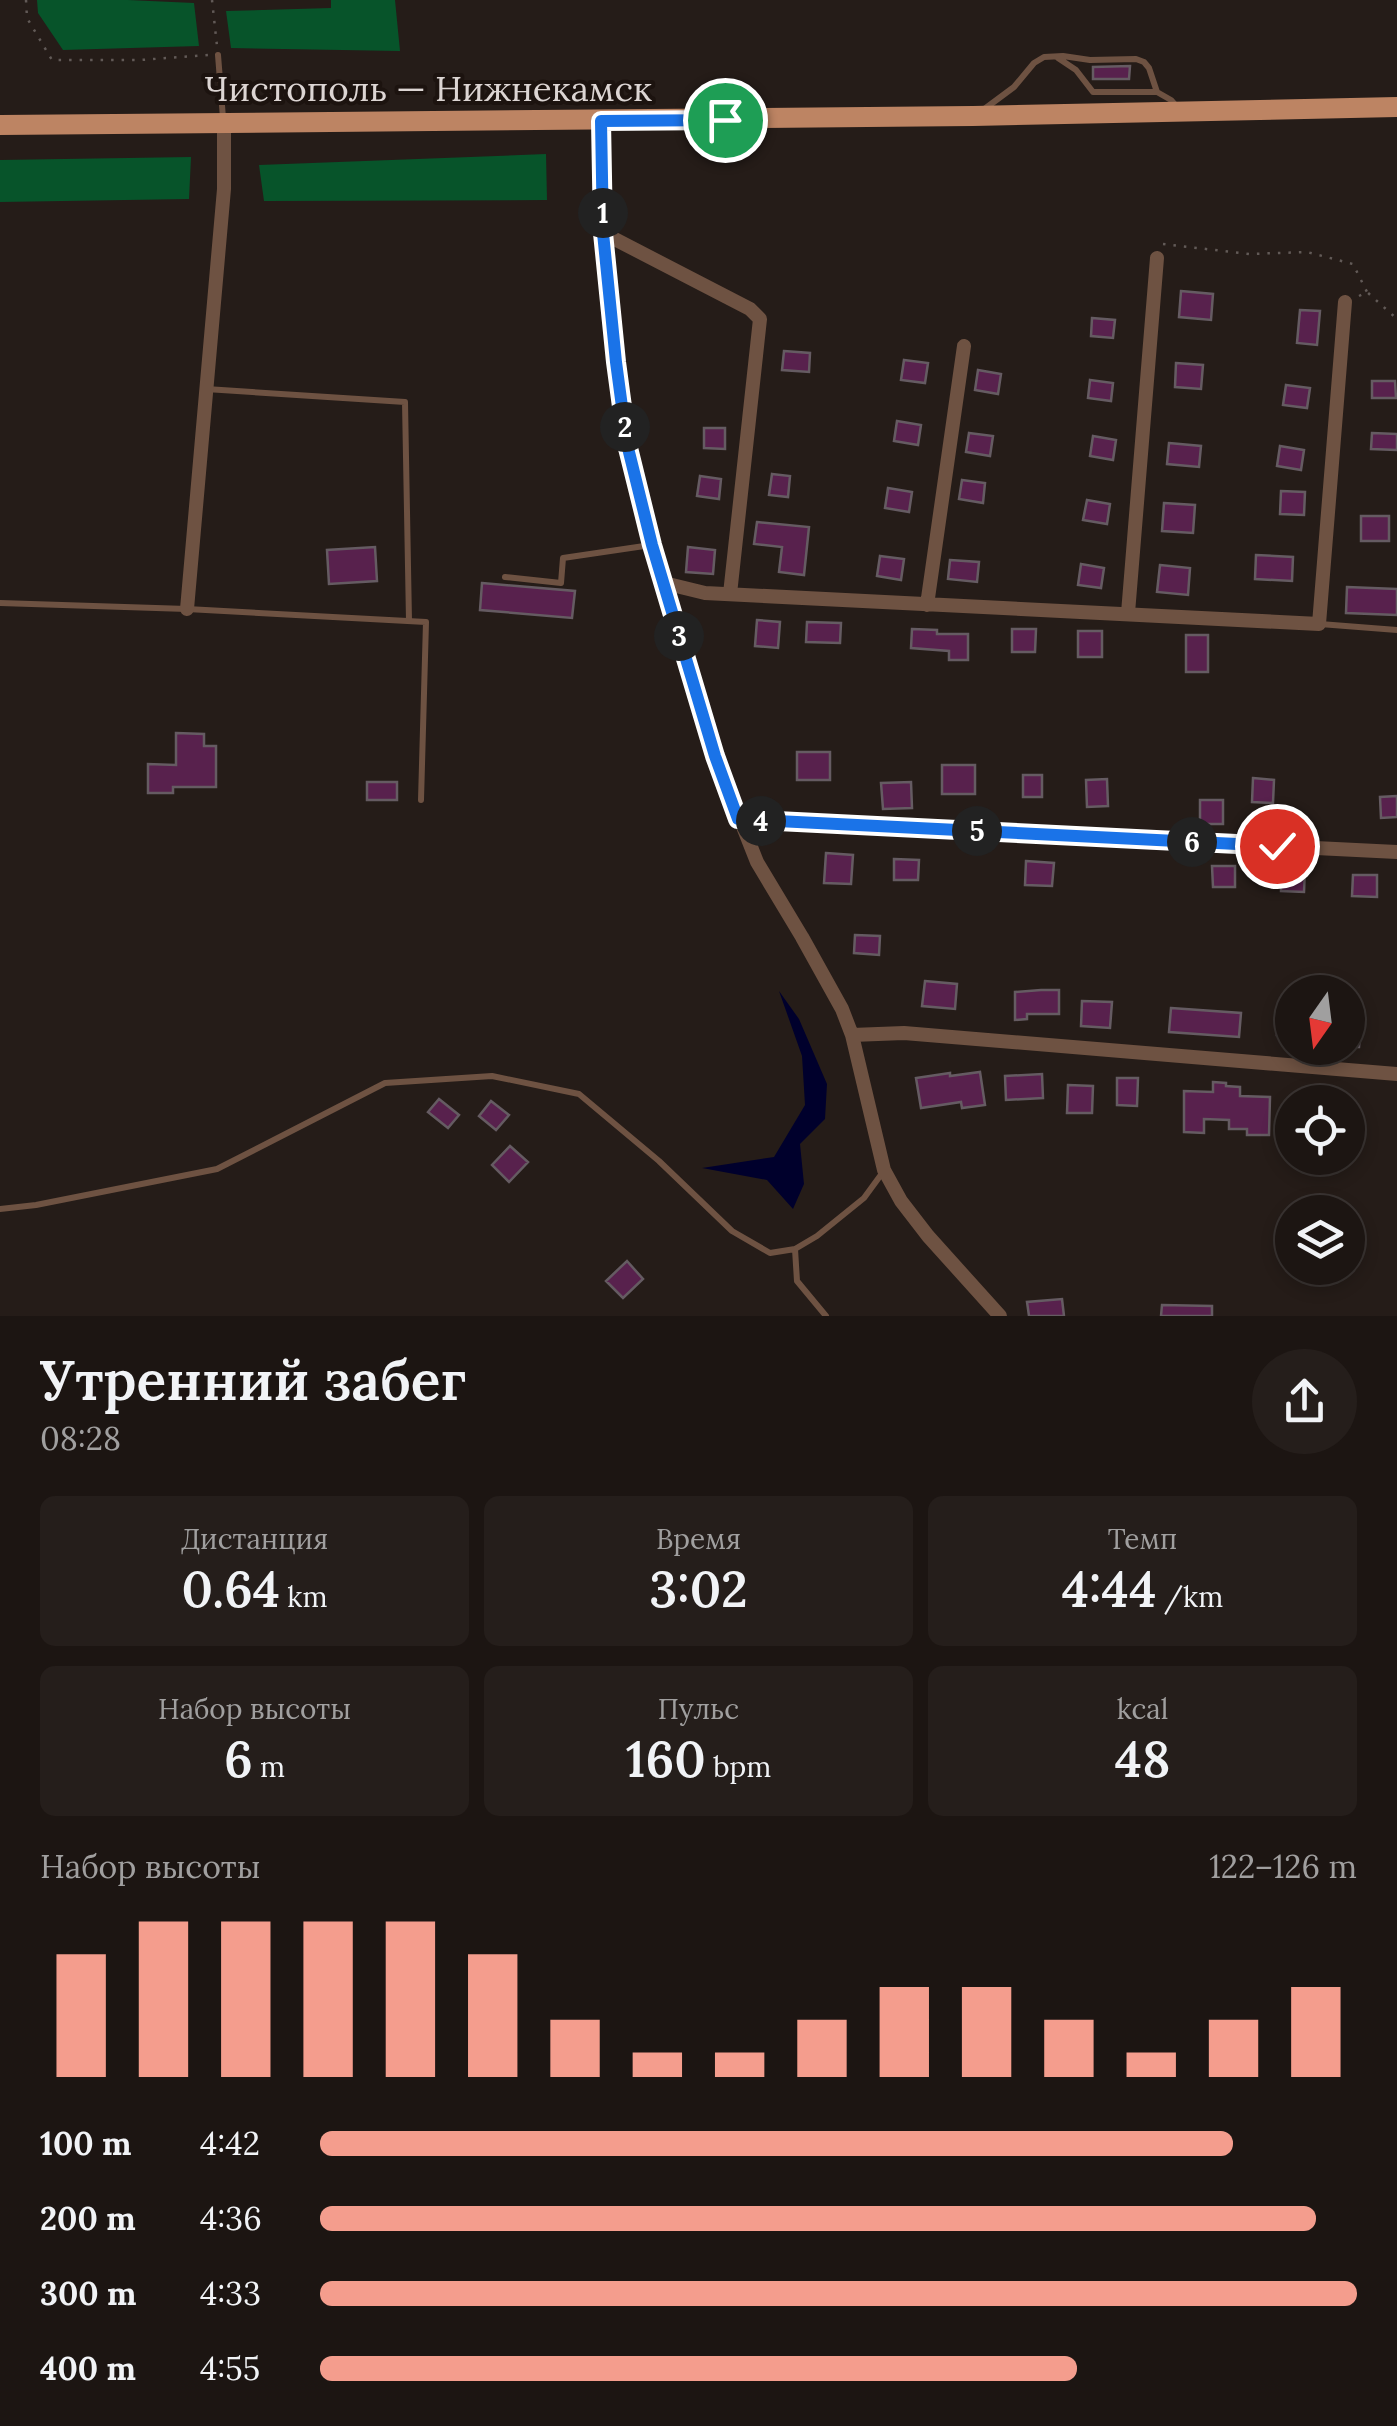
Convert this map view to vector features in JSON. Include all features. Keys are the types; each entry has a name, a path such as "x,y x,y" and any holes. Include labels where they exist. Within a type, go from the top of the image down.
{"main road":[{"name":"Чистополь — Нижнекамск","path":"0,125 1181,114 1397,107"}],"street":[{"path":"601,121 603,233 627,444 652,545 715,756 757,862 842,1009 852,1035 884,1170 910,1213 1000,1316"},
{"path":"187,609 224,189 224,123"},
{"path":"603,233 750,309 760,319 730,594"},
{"path":"1128,614 1157,258"},
{"path":"664,583 705,593 1319,624 1345,302"},
{"path":"927,605 964,346"},
{"path":"738,819 1397,852"},
{"path":"852,1035 904,1033 1397,1074"}],"lane":[{"path":"218,55 224,123"},
{"path":"974,116 1014,88 1034,63 1056,56 1090,60 1136,58 1149,68 1157,92"},
{"path":"1056,56 1076,70 1093,92 1157,92 1171,100 1181,114"},
{"path":"206,389 405,402 409,620"},
{"path":"506,576 560,583 563,558 652,545"},
{"path":"0,603 426,622 421,800"},
{"path":"1319,624 1397,630"},
{"path":"0,1209 217,1170 385,1083 492,1076 579,1094 732,1231 770,1253 795,1250 817,1236 864,1198 884,1170"},
{"path":"795,1250 797,1282 826,1316"}],"path":[{"path":"26,0 27,18 52,60 218,55 212,0"},
{"path":"1157,258 1162,244 1249,254 1307,252 1353,264 1367,292 1397,319"},
{"path":"1345,302 1367,292"}],"green space":[{"path":"37,0 194,3 199,46 63,50 38,13"},
{"path":"331,0 395,0 400,51 231,48 226,11 331,8"},
{"path":"546,154 547,200 264,201 259,165"},
{"path":"191,157 189,199 0,202 0,160"}],"water":[{"path":"779,991 799,1019 827,1084 825,1119 800,1144 804,1184 793,1209 767,1180 702,1168 774,1157 805,1105 802,1056"}],"building":[{"path":"1130,66 1129,79 1093,79 1093,67"},
{"path":"1181,291 1213,294 1211,320 1179,317"},
{"path":"1300,310 1320,311 1317,345 1297,343"},
{"path":"1092,318 1115,320 1113,338 1091,336"},
{"path":"784,351 810,353 809,372 782,370"},
{"path":"904,360 928,363 925,383 901,380"},
{"path":"1176,363 1203,365 1201,389 1175,387"},
{"path":"978,370 1001,374 998,394 975,390"},
{"path":"1090,380 1113,383 1111,401 1088,398"},
{"path":"1372,381 1395,381 1396,398 1372,398"},
{"path":"1286,385 1310,388 1307,408 1283,405"},
{"path":"897,421 921,425 918,445 894,441"},
{"path":"704,428 725,428 725,449 704,448"},
{"path":"969,433 993,436 990,456 966,452"},
{"path":"1372,433 1397,434 1397,450 1371,449"},
{"path":"1093,436 1116,440 1113,460 1090,456"},
{"path":"1169,443 1201,446 1199,467 1167,464"},
{"path":"1280,446 1304,450 1301,470 1277,466"},
{"path":"772,474 790,476 788,497 769,495"},
{"path":"700,476 721,479 719,499 697,496"},
{"path":"962,480 985,483 983,503 959,499"},
{"path":"888,488 912,492 909,512 885,508"},
{"path":"1281,491 1305,492 1304,515 1280,514"},
{"path":"1087,500 1110,504 1107,524 1083,520"},
{"path":"1164,503 1195,505 1193,533 1162,531"},
{"path":"1361,516 1389,516 1389,541 1361,541"},
{"path":"757,522 809,527 804,575 779,572 782,547 754,544"},
{"path":"375,547 377,581 329,584 327,550"},
{"path":"688,547 715,550 713,574 686,572"},
{"path":"1256,555 1293,557 1292,581 1255,579"},
{"path":"880,556 904,559 901,580 877,576"},
{"path":"950,560 979,562 977,582 948,579"},
{"path":"1081,564 1104,568 1101,588 1078,585"},
{"path":"1160,565 1190,568 1188,595 1157,592"},
{"path":"482,583 575,591 572,618 480,610"},
{"path":"1347,587 1397,589 1397,615 1346,613"},
{"path":"757,620 780,622 778,648 755,646"},
{"path":"807,622 841,623 840,643 806,642"},
{"path":"912,629 968,634 968,660 949,660 949,651 911,648"},
{"path":"1012,629 1036,629 1035,652 1012,652"},
{"path":"1078,631 1102,631 1102,657 1078,657"},
{"path":"1186,635 1208,635 1208,672 1186,672"},
{"path":"176,733 204,734 204,746 216,746 216,787 173,787 173,793 148,793 148,764 176,765"},
{"path":"797,752 830,752 830,780 797,780"},
{"path":"942,765 975,765 975,794 942,794"},
{"path":"1023,775 1042,775 1042,797 1023,797"},
{"path":"1253,778 1274,780 1273,803 1252,802"},
{"path":"1107,779 1108,806 1087,807 1086,780"},
{"path":"367,782 397,782 397,800 367,800"},
{"path":"911,782 912,808 883,809 881,783"},
{"path":"1397,796 1397,817 1381,818 1380,797"},
{"path":"1200,800 1223,800 1223,824 1200,824"},
{"path":"826,853 853,855 851,884 824,883"},
{"path":"894,859 919,860 918,880 894,880"},
{"path":"1026,861 1054,863 1052,886 1025,885"},
{"path":"1212,866 1235,866 1235,887 1213,887"},
{"path":"1281,868 1305,868 1304,892 1281,891"},
{"path":"1353,875 1377,875 1377,897 1352,896"},
{"path":"855,935 880,936 879,955 854,953"},
{"path":"925,981 957,984 955,1009 922,1006"},
{"path":"1059,990 1059,1014 1027,1014 1027,1019 1015,1020 1015,992"},
{"path":"1082,1001 1112,1002 1110,1028 1081,1026"},
{"path":"1171,1008 1241,1013 1239,1037 1169,1032"},
{"path":"980,1072 985,1105 962,1108 961,1102 921,1108 916,1078"},
{"path":"1042,1074 1043,1098 1006,1100 1005,1076"},
{"path":"1117,1078 1138,1078 1137,1106 1117,1105"},
{"path":"1213,1082 1240,1087 1240,1096 1270,1097 1269,1135 1247,1135 1247,1129 1229,1129 1229,1120 1204,1119 1204,1133 1184,1132 1184,1091 1213,1092"},
{"path":"1068,1085 1093,1086 1092,1113 1067,1113"},
{"path":"439,1099 459,1115 448,1128 428,1112"},
{"path":"491,1101 509,1115 496,1130 479,1116"},
{"path":"510,1146 528,1162 509,1182 492,1165"},
{"path":"627,1261 643,1279 623,1298 606,1281"},
{"path":"1062,1299 1064,1316 1029,1316 1027,1302"},
{"path":"1162,1305 1212,1306 1212,1316 1161,1316"}],"route":[{"path":"725,120 601,121 603,233 627,444 638,492 715,756 738,819 1277,846"}]}
